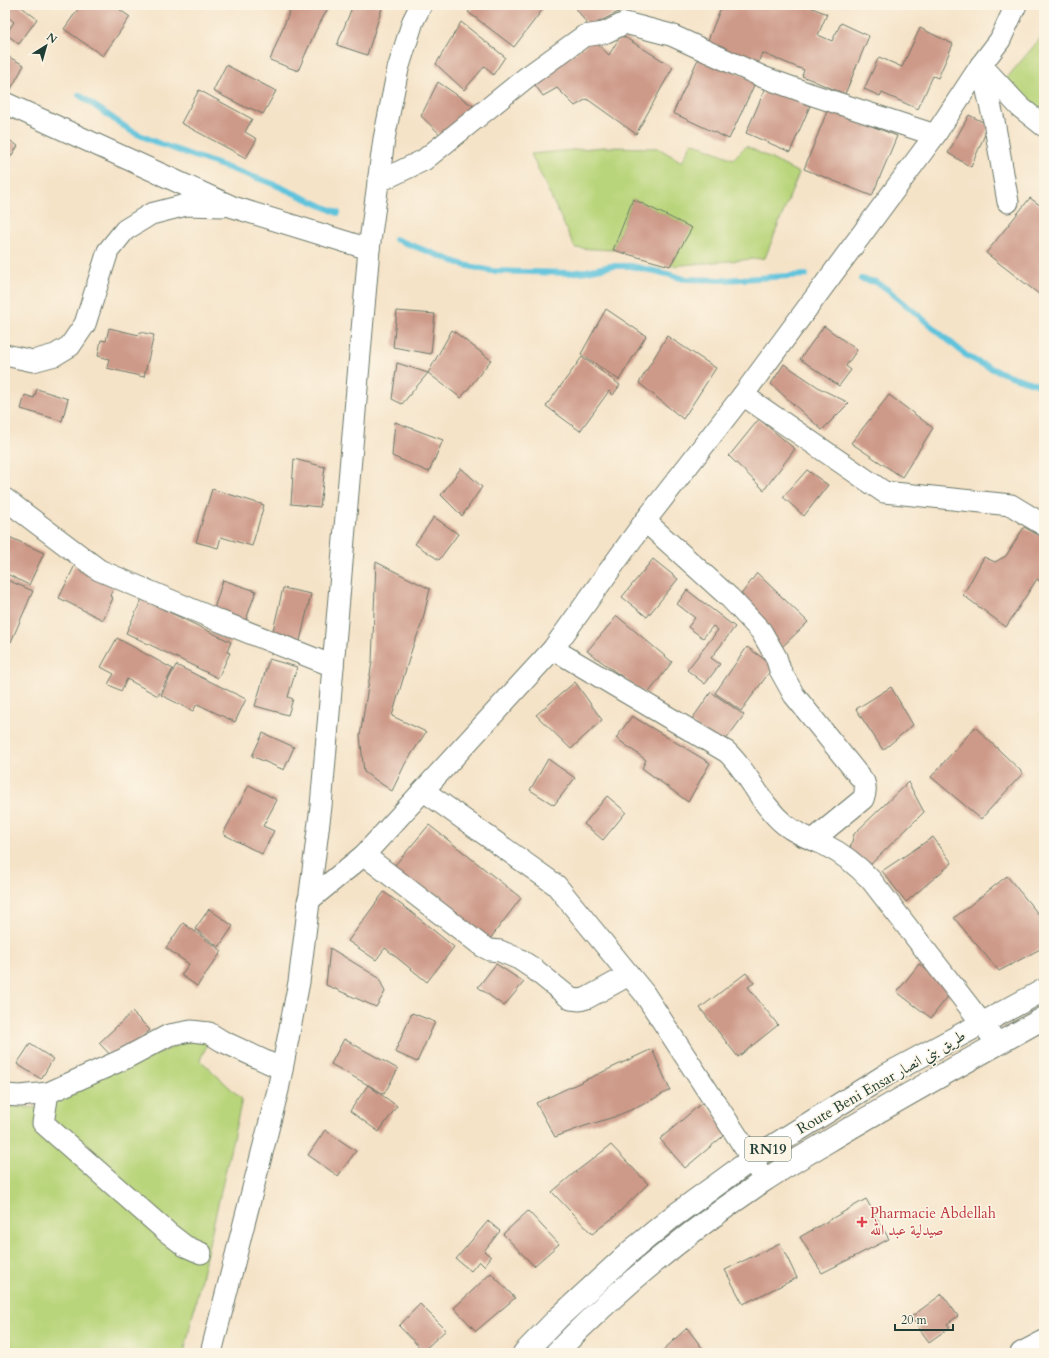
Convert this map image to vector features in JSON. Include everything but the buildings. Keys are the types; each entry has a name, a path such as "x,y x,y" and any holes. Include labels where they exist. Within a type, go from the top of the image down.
{"highway":[{"name":"Route Beni Ensar طريق بني انصار","path":"524,1353 584,1293 632,1250 752,1158 886,1075 1044,990"},
{"name":"Route Beni Ensar طريق بني انصار","path":"556,1353 610,1300 686,1236 764,1180 891,1103 1044,1018"}],"street":[{"path":"211,1353 276,1098 299,982 321,806 369,249 384,138 398,70 413,21 421,5"},
{"path":"308,901 364,854 424,791 553,649 645,521 743,395 935,135 981,65 1000,40 1016,5"},
{"path":"378,182 424,160 527,77 584,36 604,33 625,23 672,35 764,77 810,94 935,135"},
{"path":"981,65 1020,107 1044,126"},
{"path":"981,65 994,121 1008,202"},
{"path":"5,103 233,207 369,249"},
{"path":"5,355 33,361 55,355 70,346 85,324 108,251 125,230 151,214 186,205 233,207"},
{"path":"743,395 884,492 1011,505 1044,525"},
{"path":"5,499 99,570 217,620 333,666"},
{"path":"645,521 730,598 761,631 776,657 780,670 794,695 864,782 866,788 863,799 813,840"},
{"path":"553,649 727,752 738,763 773,815 786,826 849,859 871,880 998,1044"},
{"path":"424,791 556,885 644,993 752,1158 764,1180"},
{"path":"364,854 482,946 490,950 500,951 519,960 534,969 572,999 580,1000 587,998 629,974"},
{"path":"5,1095 20,1096 48,1093 124,1059 169,1035 192,1031 209,1034 222,1042 282,1069"},
{"path":"48,1093 43,1123 167,1232 185,1246 201,1252"},
{"path":"1021,1353 1044,1341"}],"green space":[{"path":"1044,34 1044,114 1005,80"},
{"path":"692,142 733,159 746,146 799,173 765,258 670,266 691,228 633,199 613,250 575,248 531,154 603,147 658,148 682,162"},
{"path":"190,1040 208,1043 200,1060 242,1099 184,1353 5,1353 5,1106 39,1108 65,1092"}],"waterway":[{"path":"79,95 131,131 160,144 271,183 338,213"},
{"path":"395,239 464,265 492,271 570,273 611,266 631,266 684,279 724,280 806,275"},
{"path":"861,279 876,282 887,289 967,356 1005,374 1044,386"}],"place":[{"name":"Pharmacie Abdellah صيدلية عبد الله","path":"862,1222"}]}
